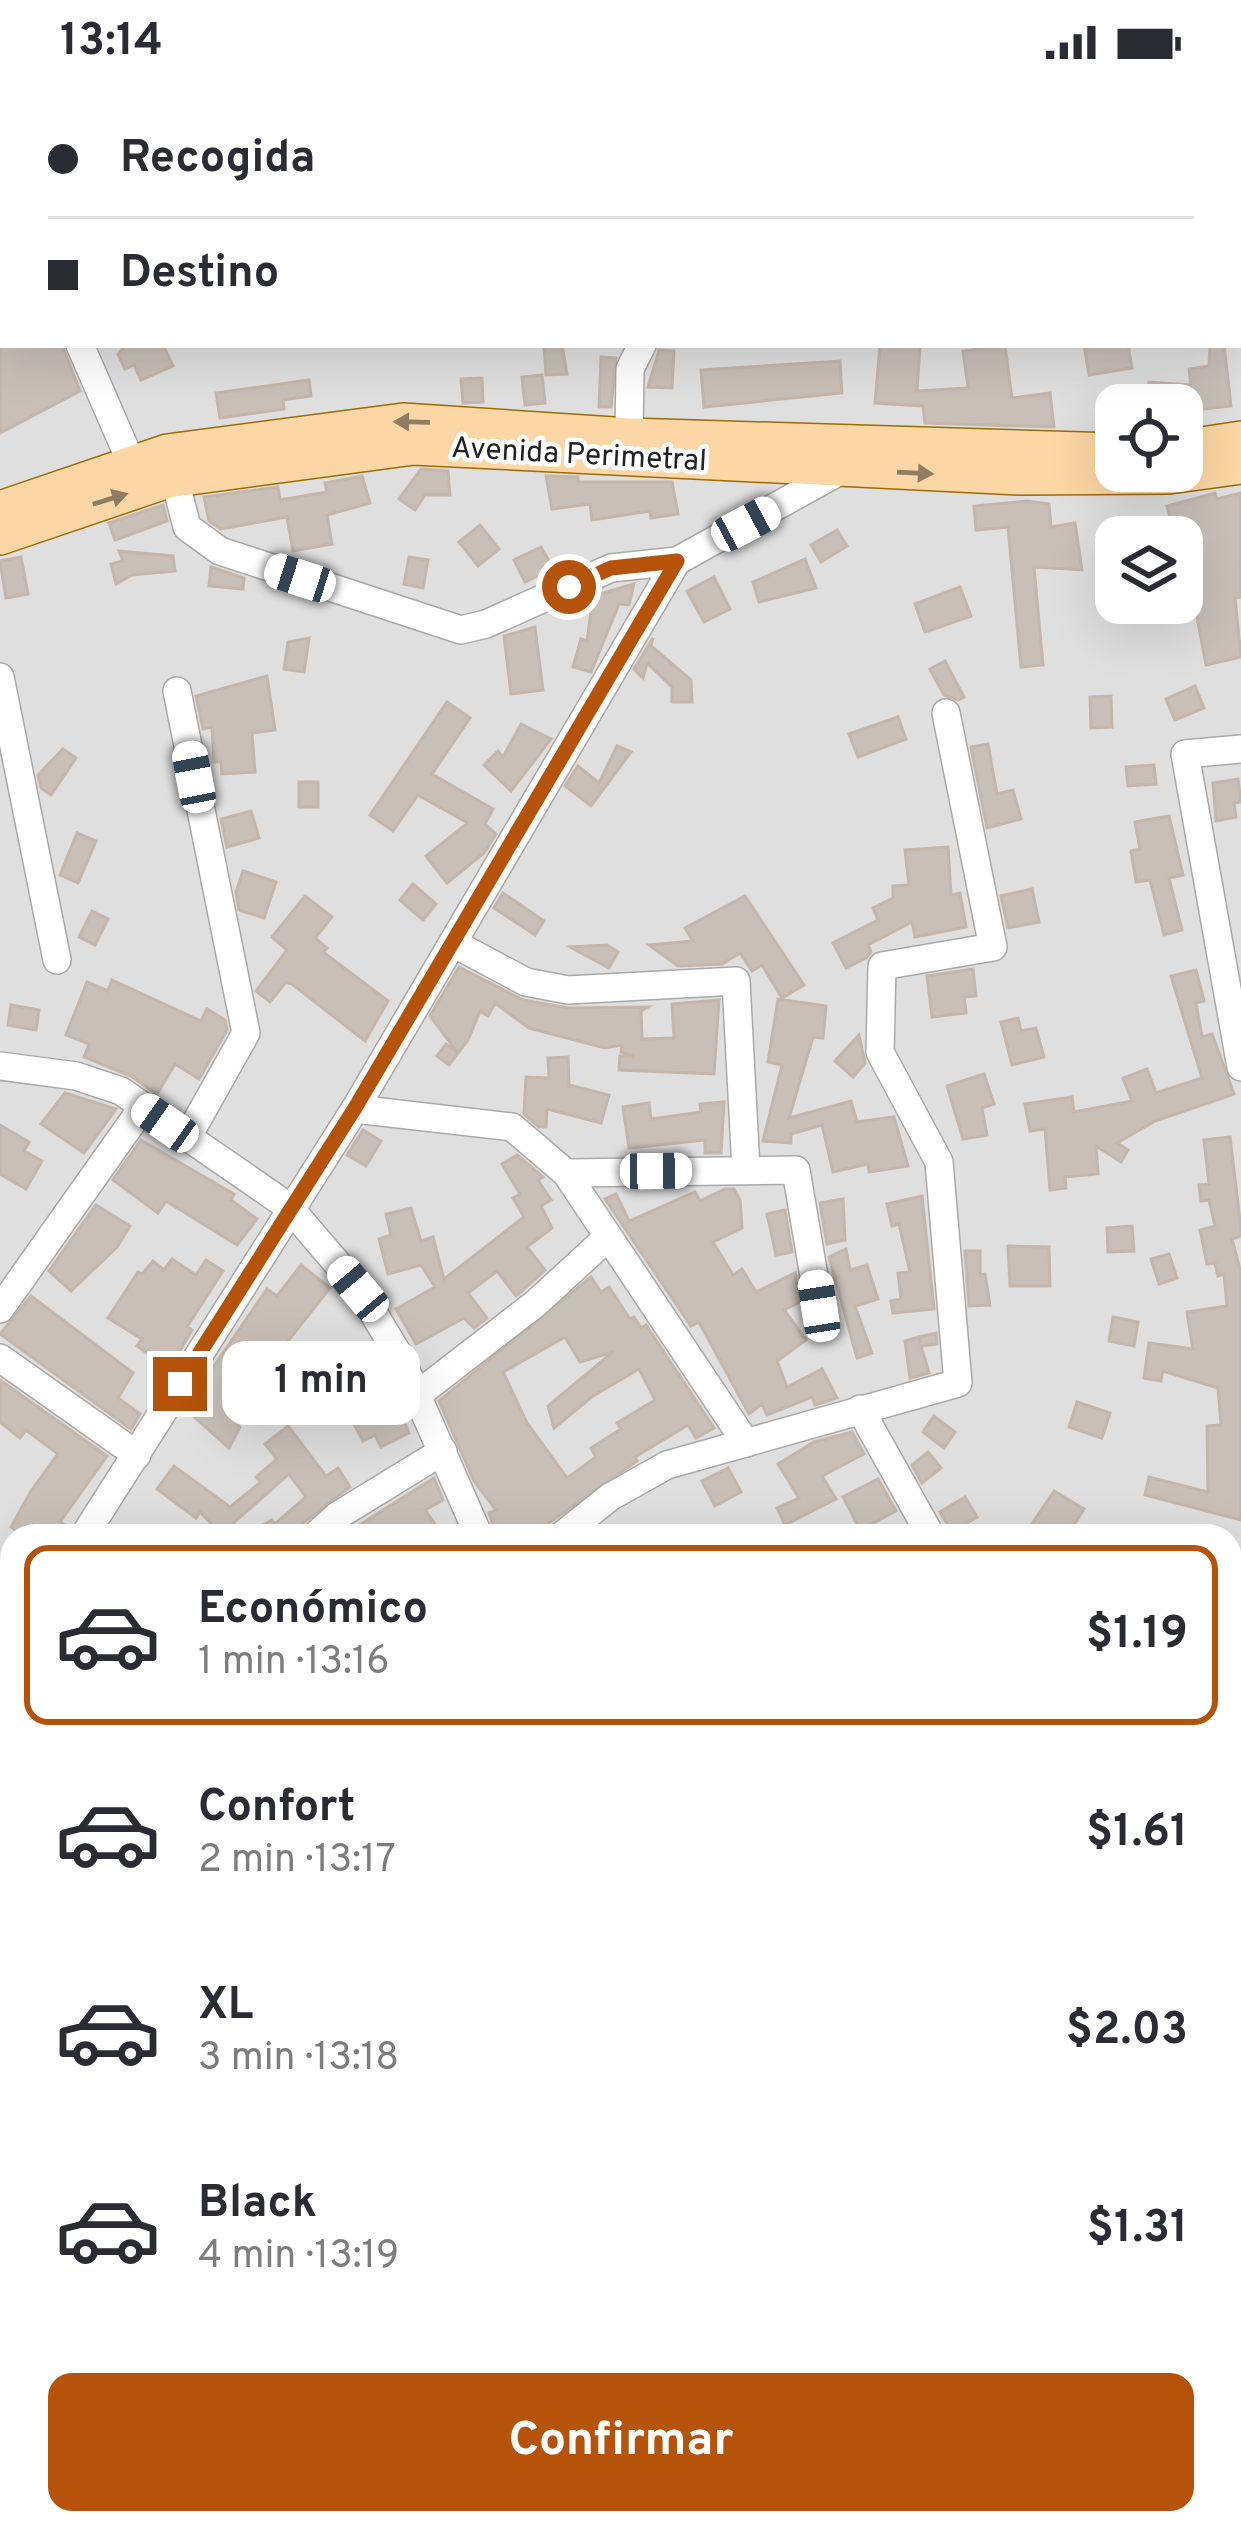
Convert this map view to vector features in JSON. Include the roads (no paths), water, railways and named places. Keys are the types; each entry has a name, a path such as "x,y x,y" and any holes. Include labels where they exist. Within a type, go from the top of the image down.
{"main road":[{"name":"Avenida Perimetral","path":"0,538 171,466 403,420 1169,477 1241,466"},
{"path":"1203,444 1241,438"},
{"name":"Avenida Perimetral","path":"0,508 130,462 171,466 414,448 851,456 1095,450"}],"street":[{"path":"81,348 130,462"},
{"path":"628,435 630,369 640,348"},
{"path":"171,466 187,527 220,551 461,630 611,568 677,561 851,456"},
{"path":"92,1524 355,1108 677,561"},
{"path":"0,677 57,960"},
{"path":"177,691 246,1033 187,1138"},
{"path":"576,1524 610,1497 667,1465 958,1383 939,1162 880,1052 882,966 993,947 946,713"},
{"path":"1241,749 1185,754 1241,1067"},
{"path":"453,943 526,982 568,990 736,981 746,1169"},
{"path":"0,1066 100,1081 289,1207 358,1289 417,1394 474,1524"},
{"path":"0,1309 143,1107"},
{"path":"355,1108 512,1127 566,1173 746,1443"},
{"path":"566,1173 796,1170 819,1306"},
{"path":"417,1394 536,1304 608,1237"},
{"path":"0,1358 136,1455"},
{"path":"860,1409 925,1524"},
{"path":"328,1524 442,1451"}]}
